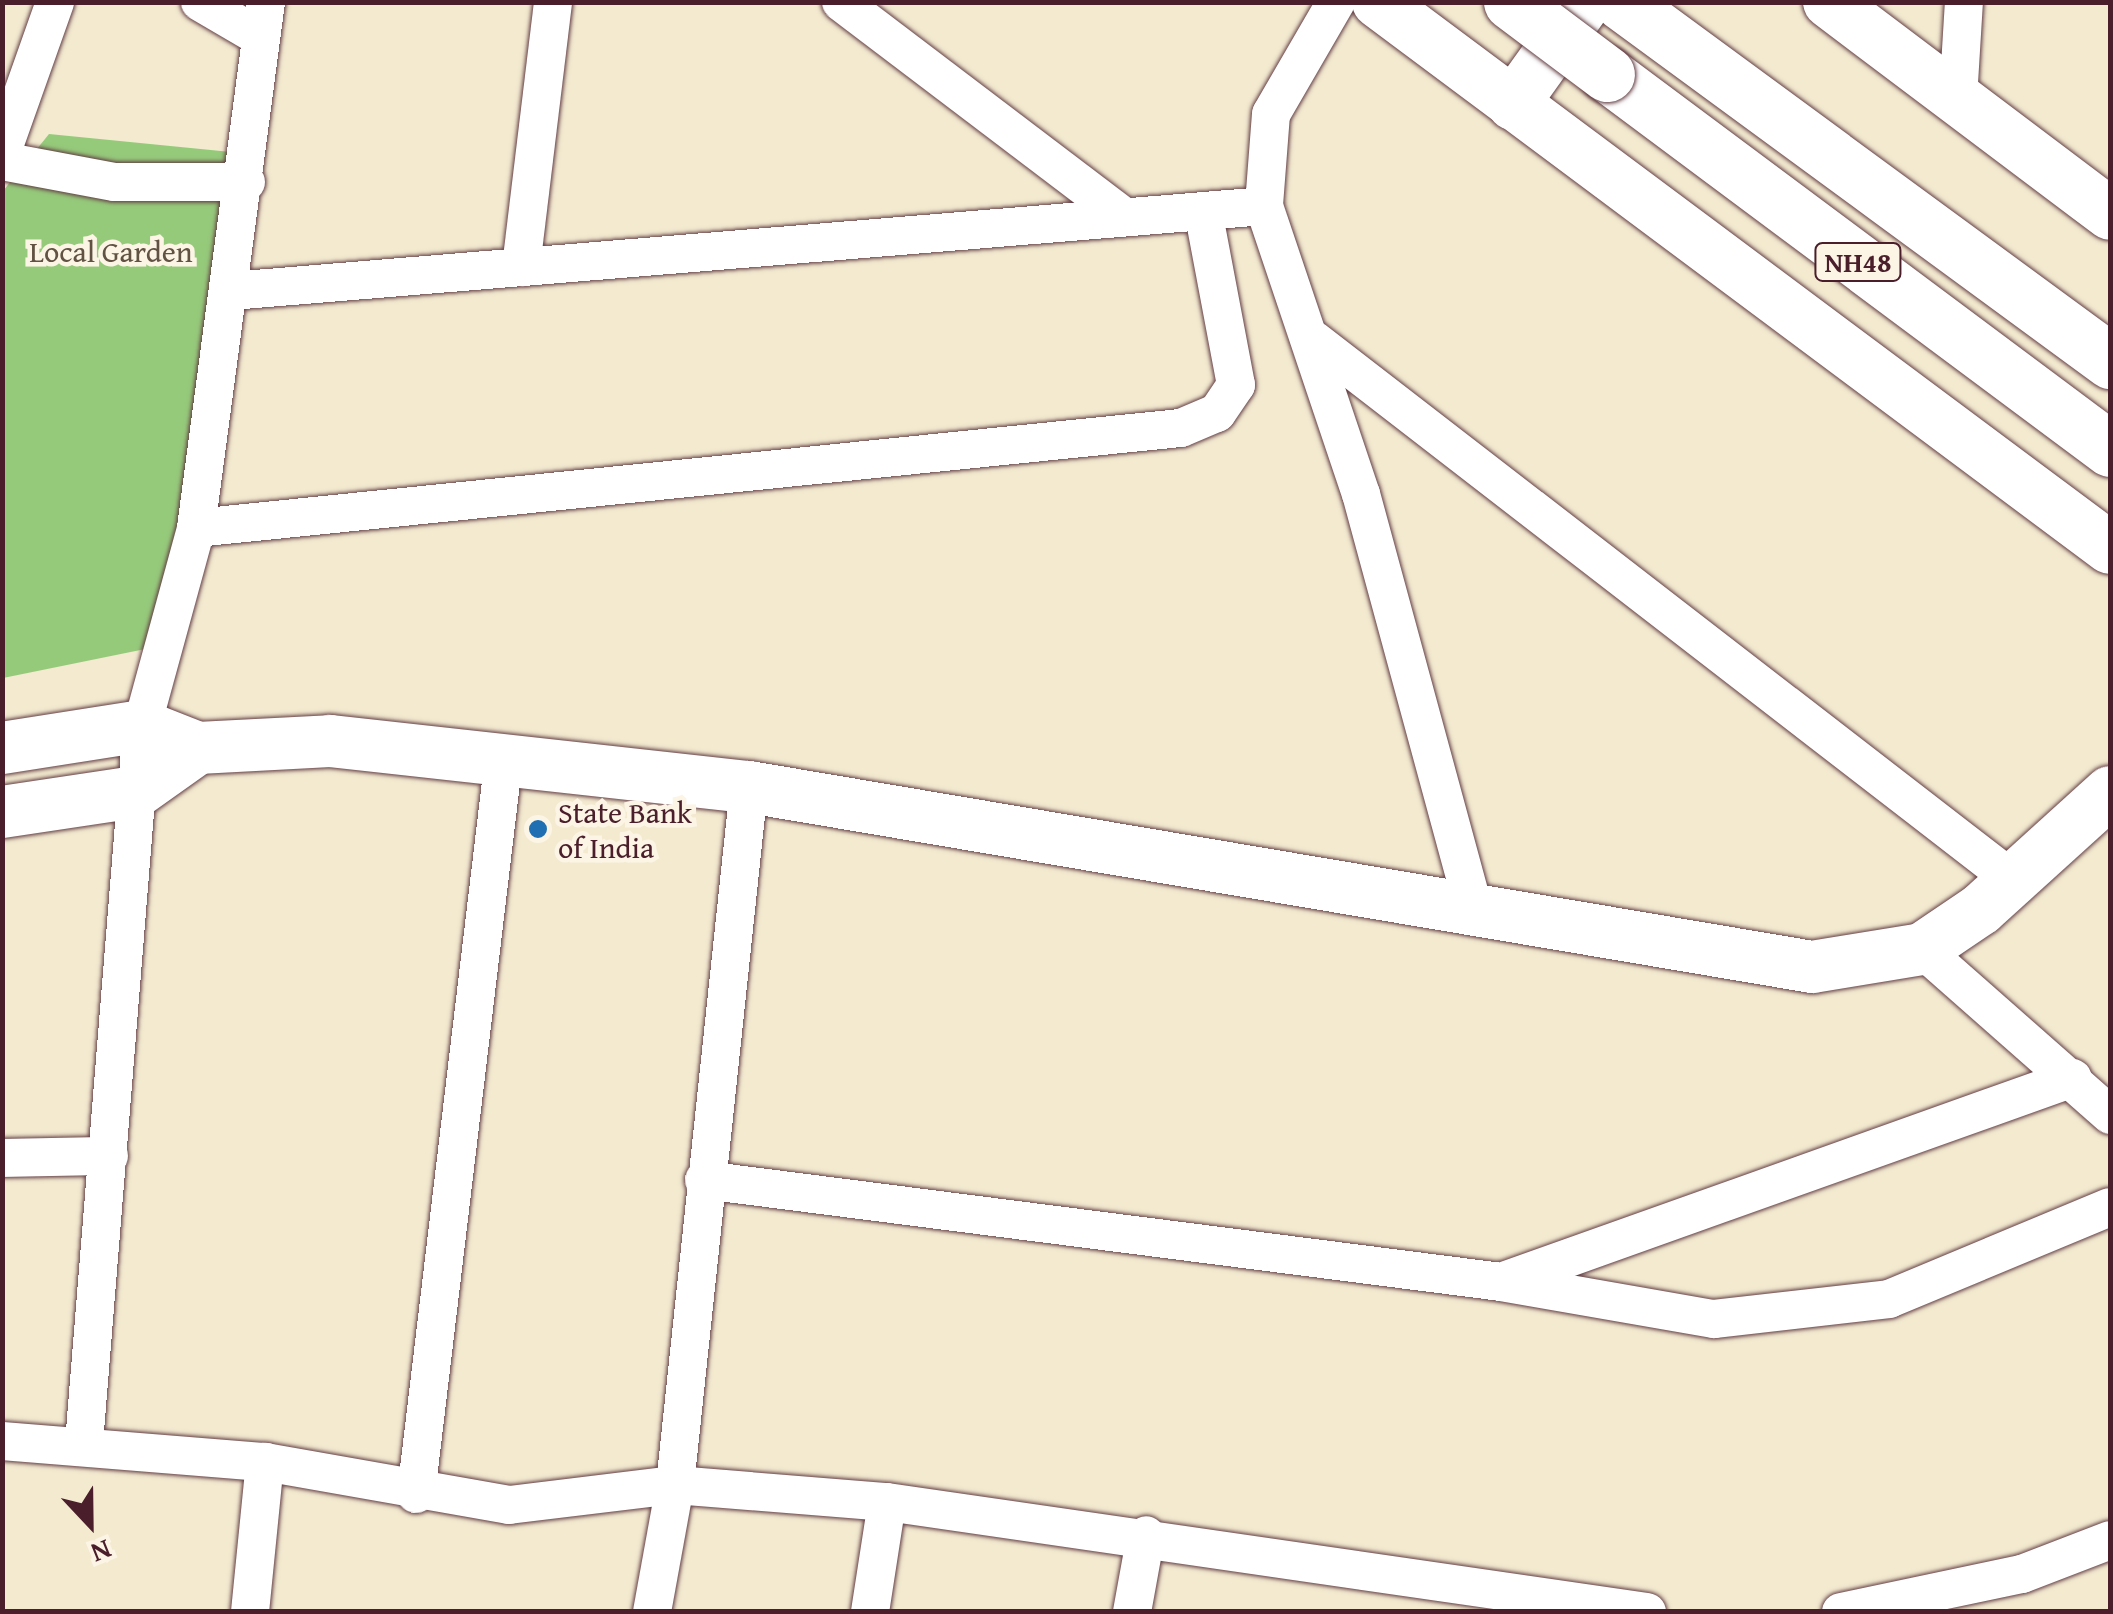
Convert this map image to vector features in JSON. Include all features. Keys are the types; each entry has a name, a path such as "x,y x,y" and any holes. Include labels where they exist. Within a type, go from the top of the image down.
{"highway":[{"name":"NH48","path":"1511,2 2110,449"},
{"name":"NH48","path":"1612,4 2110,361"}],"street":[{"path":"2,152 54,2"},
{"path":"84,1443 142,726 196,528 246,182 263,20 200,2"},
{"path":"521,267 553,2"},
{"path":"841,2 1124,218"},
{"path":"1336,2 1271,114 1264,206 1314,340 1475,915"},
{"path":"1378,2 2110,548"},
{"path":"1829,2 1958,99 2106,198"},
{"path":"1958,99 1964,2"},
{"path":"1513,104 1612,4"},
{"path":"2,161 114,182 246,182"},
{"path":"231,291 1264,206"},
{"path":"196,528 1182,428 1216,412 1236,384 1203,211"},
{"path":"1314,340 2014,880"},
{"path":"2,748 142,726 198,748 330,741 504,757 749,788 1475,915 1812,967 1922,949 2014,880 2110,792"},
{"path":"2,812 136,792 198,748"},
{"path":"416,1494 504,757"},
{"path":"652,1612 675,1485 704,1180 749,788"},
{"path":"1922,949 2110,1115"},
{"path":"1500,1282 2072,1078"},
{"path":"2,1158 109,1156"},
{"path":"704,1180 1500,1282 1714,1319 1827,1312 1889,1300 2110,1207"},
{"path":"2,1441 84,1443 265,1462 416,1494 559,1505 675,1485 887,1502 1146,1535 1646,1612"},
{"path":"250,1612 265,1462"},
{"path":"870,1612 887,1502"},
{"path":"1132,1612 1146,1535"},
{"path":"1841,1612 2022,1574 2110,1540"}],"green space":[{"name":"Local Garden","path":"49,134 231,152 165,645 3,678 3,191"}],"place":[{"name":"State Bank of India","path":"538,829"}]}
